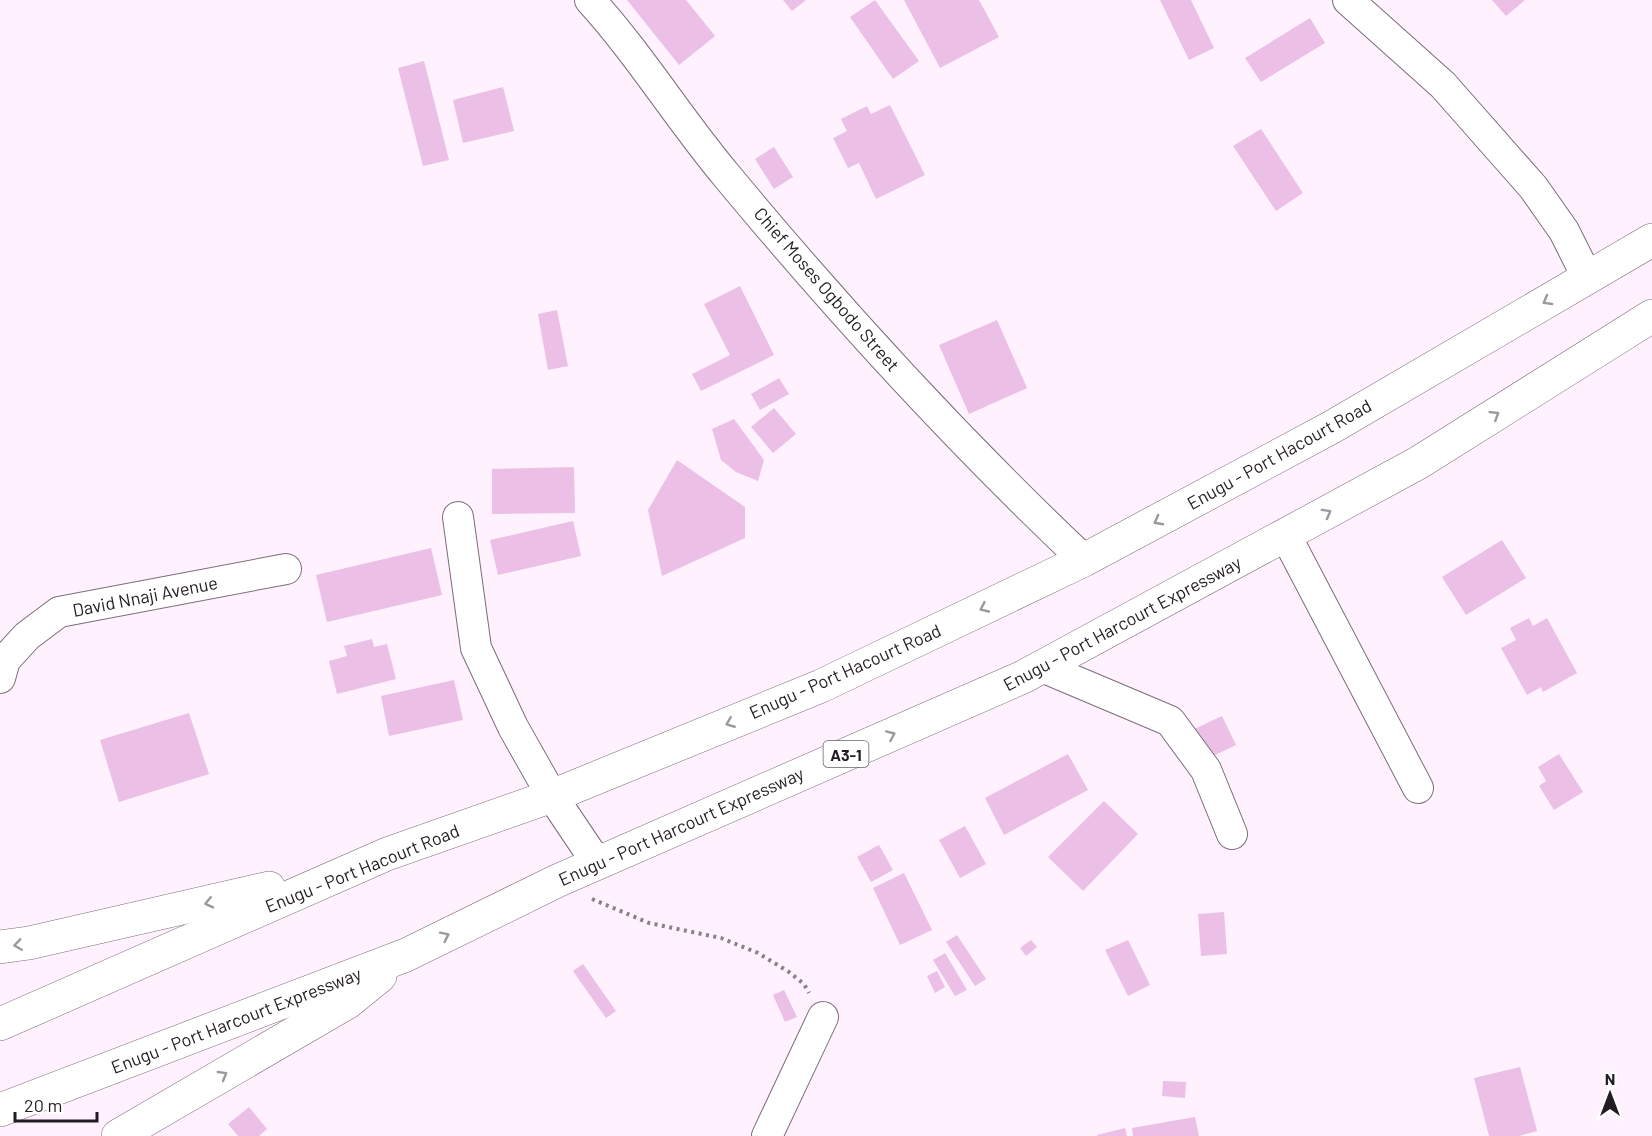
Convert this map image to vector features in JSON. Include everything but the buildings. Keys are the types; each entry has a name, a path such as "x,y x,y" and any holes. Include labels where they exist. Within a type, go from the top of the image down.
{"highway":[{"name":"Enugu - Port Hacourt Road","path":"0,1024 387,854 552,795 821,686 1084,560 1332,427 1652,240"},
{"name":"Enugu - Port Harcourt Expressway","path":"0,1110 406,955 557,880 1042,667 1418,463 1652,316"},
{"path":"0,947 245,895 387,854"},
{"path":"118,1136 348,1002 406,955"}],"street":[{"name":"Chief Moses Ogbodo Street","path":"590,0 726,175 876,347 1008,489 1084,560"},
{"path":"1348,0 1443,85 1533,187 1564,231 1587,277"},
{"path":"458,517 476,648 513,727 552,795 597,863"},
{"path":"1286,536 1418,788"},
{"name":"David Nnaji Avenue","path":"0,678 5,660 27,636 59,612 286,569"},
{"path":"1042,667 1170,721 1206,770 1232,834"},
{"path":"767,1136 823,1017"}],"path":[{"path":"557,880 615,910 649,923 721,938 758,952 804,984 823,1017"}]}
